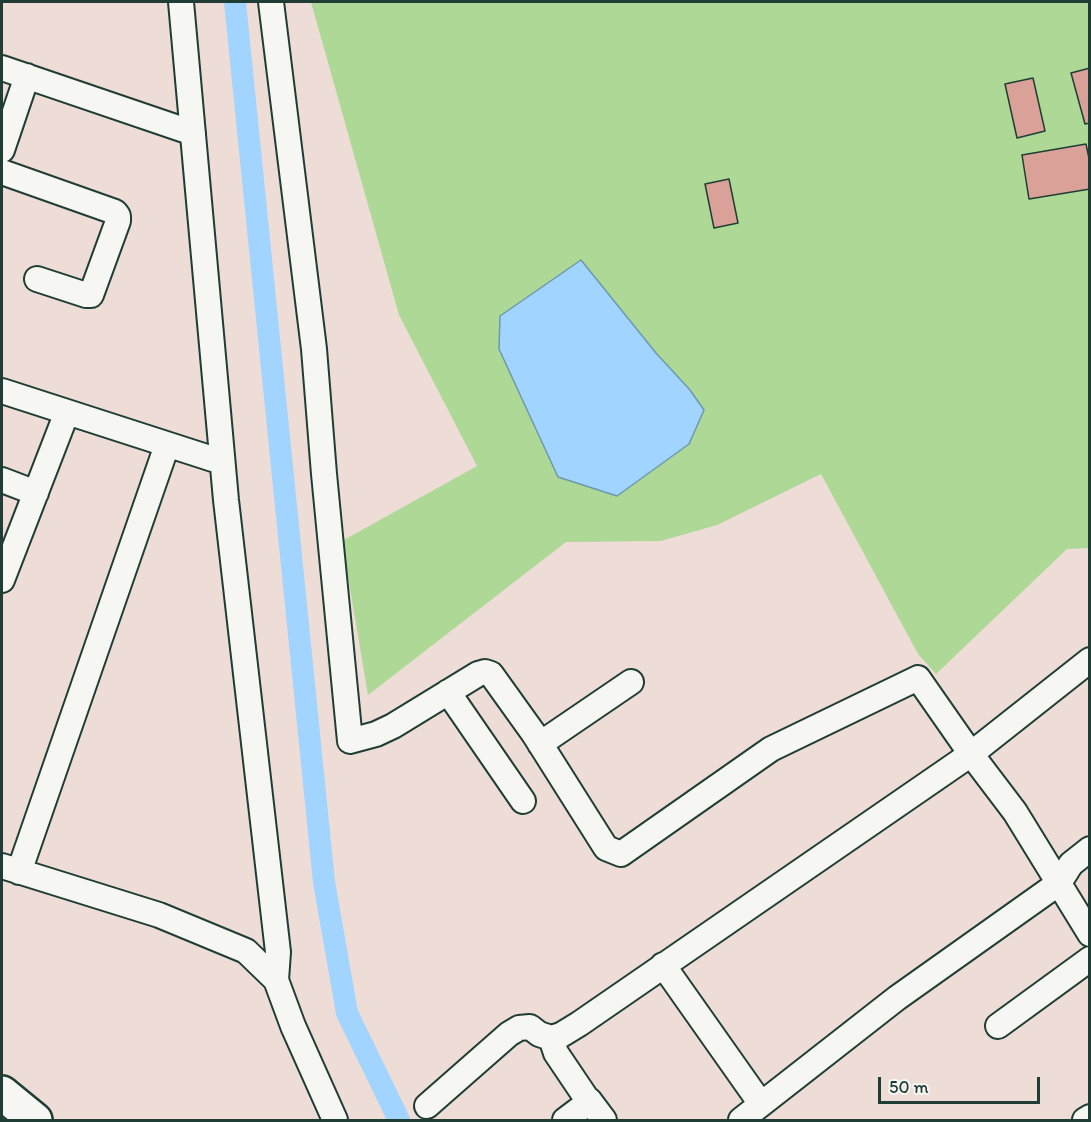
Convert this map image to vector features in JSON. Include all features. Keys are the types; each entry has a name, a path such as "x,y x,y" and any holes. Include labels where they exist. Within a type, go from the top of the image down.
{"street":[{"path":"181,2 222,462 278,952 276,980 293,1026 335,1120"},
{"path":"271,2 314,349 350,741 384,730 478,674 485,672 491,674 540,744 606,848 621,854 771,749 918,678 970,754 1015,812 1089,934"},
{"path":"2,68 193,133"},
{"path":"2,150 27,76"},
{"path":"2,172 115,212 118,216 91,295 37,279"},
{"path":"2,391 222,462"},
{"path":"2,580 67,412"},
{"path":"167,445 10,869 170,919 246,951 276,980"},
{"path":"2,480 36,493"},
{"path":"427,1106 509,1034 519,1028 530,1027 539,1034 551,1038 579,1024 970,754 1089,660"},
{"path":"540,744 631,682"},
{"path":"448,692 523,801"},
{"path":"741,1120 897,998 1059,883 1071,864 1089,849"},
{"path":"998,1026 1089,959"},
{"path":"663,965 761,1104"},
{"path":"551,1038 556,1053 604,1120"},
{"path":"2,1093 35,1120"},
{"path":"565,1120 589,1102"},
{"path":"1085,1120 1089,1117"}],"green space":[{"path":"311,2 1089,2 1089,548 1067,549 936,674 918,654 821,474 717,525 661,541 566,542 368,695 342,541 477,466 399,315"}],"water":[{"path":"581,260 656,353 690,390 704,410 689,444 617,496 558,477 499,349 500,316"}],"building":[{"path":"1090,68 1090,123 1085,124 1071,73"},
{"path":"1033,78 1045,131 1017,138 1005,84"},
{"path":"1086,144 1090,163 1090,189 1029,199 1022,155"},
{"path":"729,179 738,223 714,228 705,184"}],"waterway":[{"path":"235,2 324,882 347,1013 399,1120"}]}
